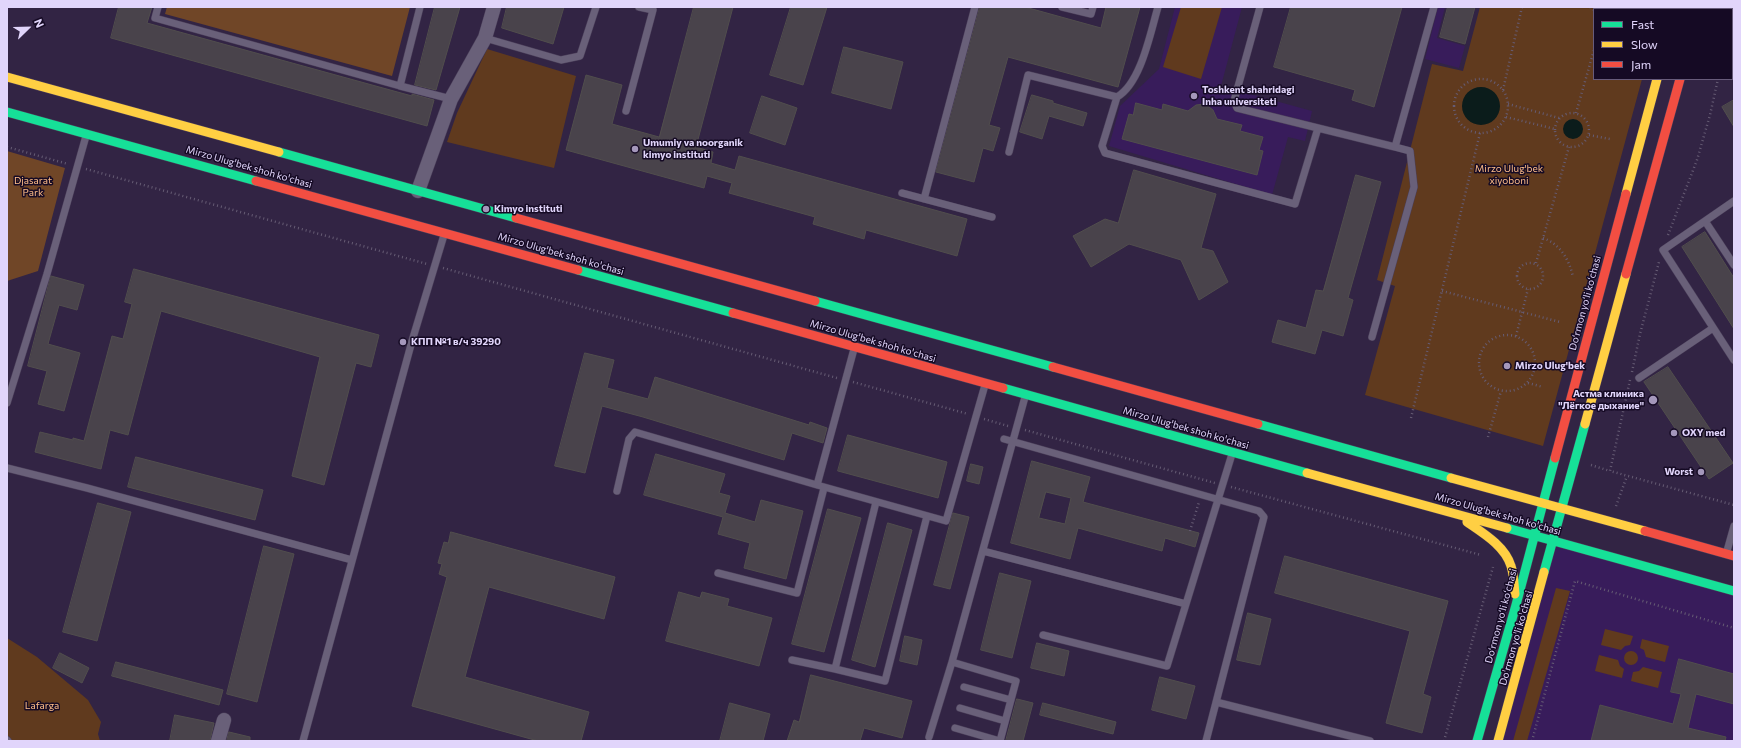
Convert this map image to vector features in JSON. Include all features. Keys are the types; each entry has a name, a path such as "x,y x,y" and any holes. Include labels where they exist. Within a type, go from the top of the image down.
{"main road":[{"path":"7,77 1730,554"},
{"name":"Do‘rmon yo‘li ko‘chasi","path":"1478,741 1657,80"},
{"path":"1554,542 1680,80"},
{"name":"Mirzo Ulug'bek shoh ko'chasi","path":"7,112 446,230 1026,395 1734,591"},
{"path":"451,212 454,200"},
{"path":"1458,515 1489,538 1505,555 1513,574 1516,605"},
{"name":"Do'rmon yo'li ko'chasi","path":"1498,741 1554,542"}],"street":[{"path":"418,191 451,99 484,38 494,7"},
{"path":"218,741 224,720"}],"lane":[{"path":"158,7 155,18 451,99"},
{"path":"400,86 420,7"},
{"path":"484,38 561,60 580,56 596,7"},
{"path":"626,111 653,10 639,7"},
{"path":"924,199 975,7"},
{"path":"1062,7 1091,14 1094,7"},
{"path":"1158,7 1136,76 1125,92 1117,97 1102,146 1105,153 1295,204 1318,128"},
{"path":"1260,7 1234,101 1237,108 1410,152 1414,187 1372,337"},
{"path":"1395,147 1434,7"},
{"path":"1009,152 1028,75 1117,97"},
{"path":"7,403 47,274 87,134"},
{"path":"902,193 992,217"},
{"path":"1734,201 1663,250 1734,360"},
{"path":"1705,221 1734,265"},
{"path":"303,741 412,341 446,230"},
{"path":"1639,378 1714,328"},
{"path":"718,573 797,593 855,347"},
{"path":"617,490 629,439 635,432 946,521 985,383"},
{"path":"929,736 952,662 1026,395"},
{"path":"1004,440 1259,511 1264,517 1206,741"},
{"path":"1043,635 1167,666 1232,452"},
{"path":"7,468 87,488 352,560"},
{"path":"835,670 876,502"},
{"path":"792,660 885,681 926,516"},
{"path":"1730,554 1734,526"},
{"path":"983,551 1186,604"},
{"path":"952,662 1016,681 1000,741 954,728"},
{"path":"964,687 1011,700"},
{"path":"1216,702 1370,741"},
{"path":"960,708 1005,721"}],"path":[{"path":"1503,90 1522,7"},
{"path":"1576,113 1593,54"},
{"path":"1478,79 1492,81 1503,90 1508,104 1506,117 1497,128 1480,133 1470,131 1459,122 1454,109 1456,95 1465,84 1478,79"},
{"path":"1610,471 1640,334 1663,250 1697,160 1710,116 1718,80"},
{"path":"1508,104 1560,118"},
{"path":"1576,113 1586,119 1589,124 1589,135 1580,145 1569,147 1559,140 1555,129 1560,118 1564,114 1576,113"},
{"path":"1506,117 1555,129"},
{"path":"1411,418 1480,133"},
{"path":"1589,135 1610,139"},
{"path":"7,147 844,380"},
{"path":"1536,263 1569,147"},
{"path":"1543,238 1553,242 1562,252 1573,277"},
{"path":"1525,263 1536,263 1543,271 1543,281 1535,289 1528,289 1521,285 1518,281 1518,271 1525,263"},
{"path":"1516,336 1528,289"},
{"path":"1442,291 1560,322"},
{"path":"1507,335 1516,336 1524,340 1531,348 1535,356 1536,366 1528,383 1515,390 1501,391 1492,388 1483,378 1478,365 1484,347 1494,338 1507,335"},
{"path":"851,382 974,416"},
{"path":"1528,383 1543,387"},
{"path":"1488,437 1501,391"},
{"path":"982,418 1013,427"},
{"path":"1021,429 1488,557"},
{"path":"1585,462 1627,476 1734,505"},
{"path":"1616,509 1627,476"},
{"path":"1190,530 1201,496"},
{"path":"1444,741 1493,566"},
{"path":"1532,741 1575,581 1734,628"}],"shaded area":[{"name":"Toshkent shahridagi Inha universiteti","path":"1175,7 1242,7 1221,86 1312,111 1305,141 1288,137 1272,195 1109,146 1120,106 1159,69"},
{"path":"1438,7 1445,7 1437,38 1465,46 1459,68 1425,59"},
{"path":"1477,87 1485,87 1495,92 1499,99 1499,113 1495,120 1485,125 1477,125 1467,120 1465,117 1462,110 1462,102 1467,92 1470,90"},
{"path":"1573,119 1580,122 1583,129 1580,136 1573,139 1566,136 1563,129 1566,122"},
{"path":"1554,541 1734,591 1734,741 1498,741"}],"green space":[{"path":"167,7 410,7 392,76 165,14"},
{"path":"1181,7 1222,7 1201,79 1163,67"},
{"name":"Mirzo Ulug'bek xiyoboni","path":"1480,7 1661,7 1593,8 1593,80 1642,80 1543,446 1365,395 1395,286 1377,280 1432,64 1463,71"},
{"path":"487,49 576,76 554,168 447,142 457,113"},
{"name":"Djasarat Park","path":"7,151 65,168 38,271 7,281"},
{"path":"1556,588 1570,591 1527,741 1513,741"},
{"path":"1605,629 1633,636 1630,645 1625,646 1621,650 1601,645"},
{"name":"Lafarga","path":"7,638 37,657 88,700 101,722 98,734 100,741 7,741"},
{"path":"1642,639 1669,646 1665,662 1646,657 1644,650 1640,648"},
{"path":"1628,651 1634,651 1638,655 1638,661 1634,665 1628,665 1624,661 1624,655"},
{"path":"1599,655 1618,660 1620,666 1624,669 1622,678 1595,671"},
{"path":"1643,667 1662,672 1658,688 1631,681 1633,672 1639,671"}],"building":[{"path":"119,7 152,7 147,23 412,96 412,94 434,100 427,126 111,38"},
{"path":"435,7 460,7 436,90 415,85"},
{"path":"507,7 564,7 553,44 502,28"},
{"path":"694,7 733,7 696,147 713,152 711,163 735,170 739,156 967,219 957,256 866,230 864,239 813,224 815,217 729,193 732,183 707,176 704,188 566,150 586,75 622,85 612,124 659,137"},
{"path":"791,7 827,7 803,85 770,75"},
{"path":"980,7 1025,7 1101,28 1106,7 1140,7 1118,87 1008,57 989,125 1000,128 993,151 983,148 974,182 936,172"},
{"path":"1291,7 1402,7 1374,107 1352,100 1355,90 1274,67"},
{"path":"1448,7 1475,7 1465,44 1440,37"},
{"path":"844,47 903,62 891,109 832,93"},
{"path":"1032,95 1087,113 1083,126 1049,116 1042,139 1020,132"},
{"path":"762,96 797,108 785,145 750,133"},
{"path":"1734,100 1734,127 1722,107"},
{"path":"1136,103 1162,110 1163,104 1188,111 1196,105 1205,104 1213,110 1217,119 1242,125 1240,131 1263,137 1259,150 1263,151 1257,175 1122,139 1129,114 1133,115"},
{"path":"1134,170 1216,194 1201,248 1213,251 1228,282 1199,300 1181,260 1129,244 1091,267 1073,236 1105,219 1118,223"},
{"path":"1356,175 1381,182 1348,298 1353,300 1343,336 1322,330 1315,354 1272,342 1278,320 1306,328 1316,290 1323,291"},
{"path":"1705,232 1734,278 1734,329 1682,247"},
{"path":"134,269 379,335 371,367 356,363 324,485 292,476 320,357 161,311 128,435 110,430 101,469 35,452 40,432 73,440 73,438 84,441 112,336 123,339 132,304 125,302"},
{"path":"51,276 84,285 77,310 59,305 48,344 80,353 64,411 38,404 47,371 28,366"},
{"path":"585,353 614,360 607,388 648,399 655,377 809,425 810,422 827,428 823,443 792,433 784,460 602,406 585,473 555,466"},
{"path":"1668,367 1733,463 1709,479 1644,382"},
{"path":"848,435 947,462 938,498 838,471"},
{"path":"656,454 725,474 719,493 730,496 725,513 755,522 761,500 803,511 786,579 744,568 750,543 718,534 723,517 644,495"},
{"path":"136,457 263,490 255,520 128,487"},
{"path":"1032,461 1090,477 1083,502 1199,533 1195,547 1165,538 1162,551 1078,528 1070,559 1011,543","holes":["1046,492 1071,498 1065,524 1039,518"]},
{"path":"971,464 983,467 979,484 967,481"},
{"path":"98,503 131,512 97,641 63,632"},
{"path":"828,509 861,518 824,652 792,644"},
{"path":"953,513 969,517 950,589 934,585"},
{"path":"888,523 912,530 875,667 852,660"},
{"path":"451,532 615,577 604,619 489,587 465,677 589,712 581,741 538,741 412,706 447,577 439,574 442,564 438,563 444,542 448,543"},
{"path":"264,546 294,554 257,702 227,694"},
{"path":"1285,556 1448,601 1423,694 1431,697 1422,733 1386,723 1410,631 1275,593"},
{"path":"1000,573 1031,581 1012,658 981,650"},
{"path":"679,592 700,598 702,592 729,599 727,606 772,618 759,666 666,641"},
{"path":"1248,613 1271,619 1260,665 1237,660"},
{"path":"905,636 922,640 917,665 900,661"},
{"path":"1037,643 1069,651 1064,676 1031,668"},
{"path":"60,653 89,668 82,683 53,668"},
{"path":"1679,659 1734,674 1734,704 1696,694 1688,728 1726,737 1725,741 1591,741 1600,705 1673,724 1681,694 1671,692"},
{"path":"116,662 223,690 219,705 112,676"},
{"path":"811,675 912,701 902,738 864,728 860,741 787,741 794,720 799,722"},
{"path":"1160,677 1195,686 1186,719 1152,710"},
{"path":"1017,699 1033,703 1023,741 1006,741"},
{"path":"730,703 770,714 763,741 720,741"},
{"path":"1043,703 1116,722 1113,734 1040,715"},
{"path":"175,715 214,723 210,741 170,741"},
{"path":"229,732 250,737 250,741 227,741"}],"traffic: fast":[{"path":"7,112 256,181"},
{"path":"279,152 516,218"},
{"path":"578,270 733,313"},
{"path":"815,301 1053,367"},
{"path":"1003,388 1307,473"},
{"path":"1258,424 1451,478"},
{"path":"1544,572 1585,424"},
{"path":"1477,741 1516,605 1555,458"},
{"path":"1507,528 1734,591"}],"traffic: slow":[{"path":"7,77 279,152"},
{"path":"1626,194 1657,80"},
{"path":"1585,424 1626,274"},
{"path":"1307,473 1507,528"},
{"path":"1451,478 1645,531"},
{"path":"1467,522 1493,541 1504,552 1512,569 1515,594"},
{"path":"1498,741 1544,572"}],"traffic: jam":[{"path":"1626,274 1680,80"},
{"path":"256,181 578,270"},
{"path":"1555,458 1626,194"},
{"path":"516,218 815,301"},
{"path":"733,313 1003,388"},
{"path":"1053,367 1258,424"},
{"path":"1645,531 1734,556"}],"place":[{"name":"Toshkent shahridagi Inha universiteti","path":"1194,96"},
{"name":"Umumiy va noorganik kimyo instituti","path":"635,149"},
{"name":"Kimyo instituti","path":"486,209"},
{"name":"КПП №1 в/ч 39290","path":"403,342"},
{"name":"Mirzo Ulug'bek","path":"1507,366"},
{"name":"Астма клиника \"Лёгкое дыхание\"","path":"1653,400"},
{"name":"OXY med","path":"1674,433"},
{"name":"Worst","path":"1701,472"}]}
